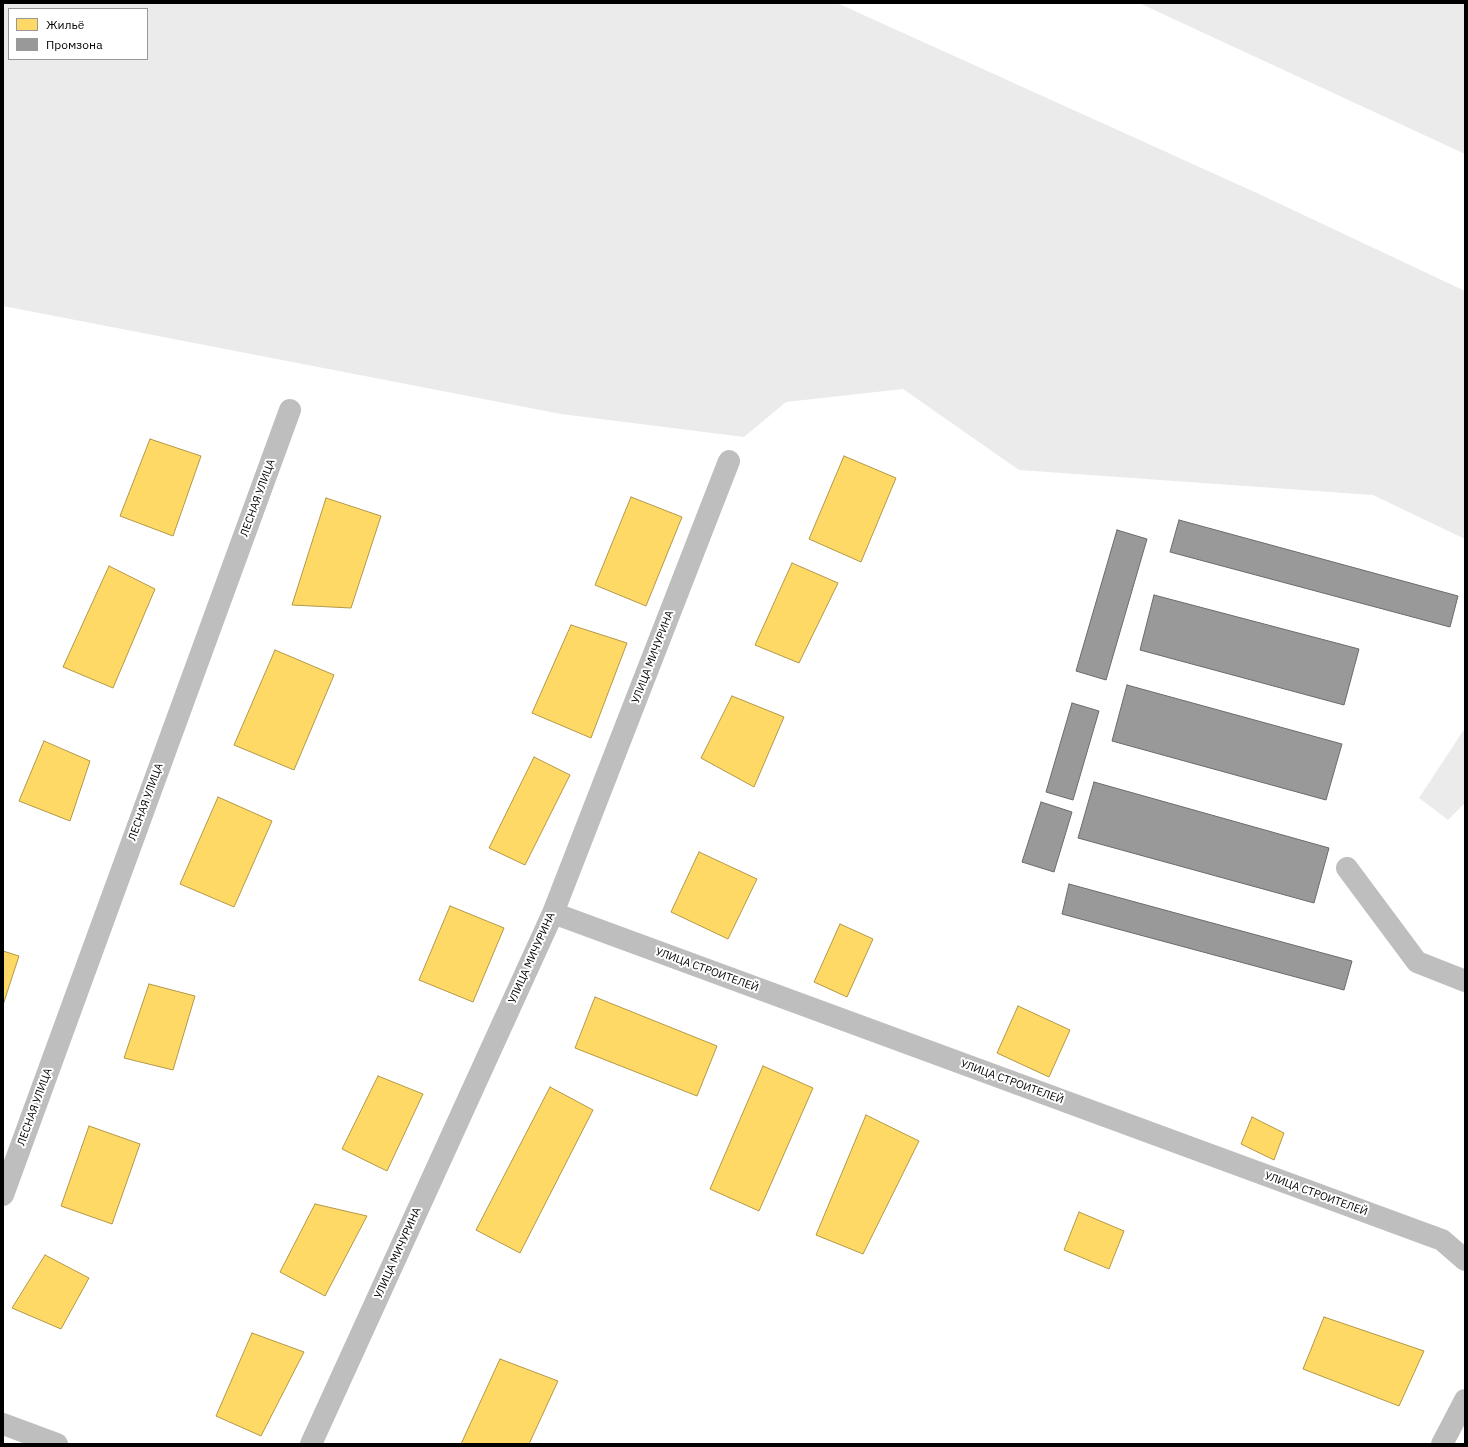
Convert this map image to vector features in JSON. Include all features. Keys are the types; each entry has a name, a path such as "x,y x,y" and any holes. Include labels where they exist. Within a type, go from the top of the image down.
{"street":[{"name":"ЛЕСНАЯ УЛИЦА","path":"3,1195 290,410"},
{"name":"УЛИЦА МИЧУРИНА","path":"311,1444 553,913 730,461"},
{"path":"1347,868 1417,962 1465,981"},
{"name":"УЛИЦА СТРОИТЕЛЕЙ","path":"553,913 1442,1240 1465,1260"},
{"path":"1442,1444 1465,1400"},
{"path":"3,1424 57,1444"}],"shaded area":[{"path":"3,3 837,3 1259,194 1465,291 1465,539 1373,495 1019,470 903,389 786,402 744,437 561,414 3,306"},
{"path":"1139,3 1465,3 1465,154"},
{"path":"1465,728 1465,803 1448,820 1419,798"}],"building: Жильё":[{"path":"150,439 201,456 173,536 120,516"},
{"path":"844,456 896,478 861,562 809,539"},
{"path":"631,497 682,517 646,606 595,585"},
{"path":"326,498 381,516 351,608 292,605"},
{"path":"792,563 838,583 799,663 755,645"},
{"path":"109,566 155,589 113,688 63,667"},
{"path":"571,625 627,643 591,738 532,713"},
{"path":"275,650 334,675 294,770 234,745"},
{"path":"732,696 784,717 754,787 701,758"},
{"path":"44,741 90,761 70,821 19,801"},
{"path":"534,757 570,775 525,865 489,848"},
{"path":"218,797 272,821 234,907 180,884"},
{"path":"699,852 757,879 728,939 671,912"},
{"path":"450,906 504,928 473,1002 419,980"},
{"path":"840,924 873,939 847,997 814,982"},
{"path":"3,951 19,956 3,1005"},
{"path":"149,984 195,996 173,1070 124,1058"},
{"path":"595,997 717,1046 697,1096 575,1048"},
{"path":"1018,1006 1070,1030 1049,1077 997,1053"},
{"path":"763,1066 813,1088 759,1211 710,1189"},
{"path":"378,1076 423,1094 387,1171 342,1149"},
{"path":"550,1087 593,1110 520,1253 476,1230"},
{"path":"866,1115 919,1141 863,1254 816,1235"},
{"path":"1252,1117 1284,1133 1274,1160 1241,1144"},
{"path":"89,1126 140,1144 112,1224 61,1206"},
{"path":"315,1204 367,1216 325,1296 280,1272"},
{"path":"1079,1212 1124,1231 1109,1269 1064,1250"},
{"path":"45,1255 89,1278 61,1329 12,1308"},
{"path":"1324,1317 1424,1351 1399,1406 1303,1369"},
{"path":"252,1333 304,1352 261,1436 216,1416"},
{"path":"500,1359 558,1381 529,1444 461,1444"}],"building: Промзона":[{"path":"1179,520 1458,596 1450,627 1170,552"},
{"path":"1117,530 1147,539 1106,680 1076,671"},
{"path":"1154,595 1359,649 1344,705 1140,650"},
{"path":"1127,685 1342,744 1326,800 1112,741"},
{"path":"1072,703 1099,711 1073,800 1046,792"},
{"path":"1094,782 1329,848 1314,903 1078,838"},
{"path":"1041,802 1072,812 1054,872 1022,862"},
{"path":"1069,884 1352,961 1344,990 1062,914"}]}
